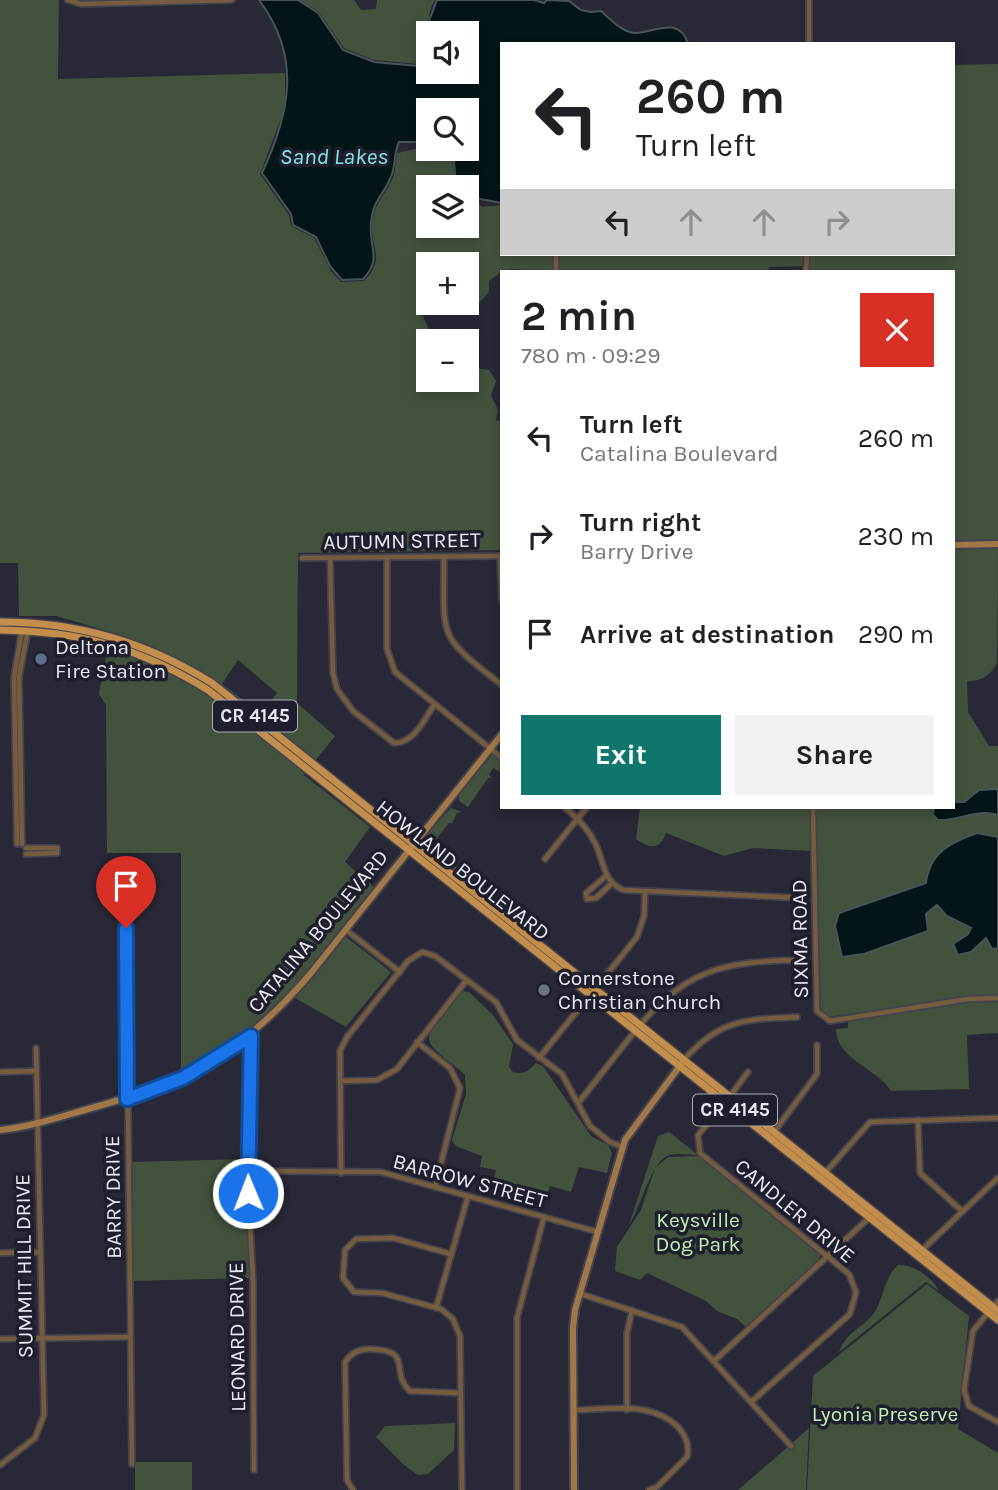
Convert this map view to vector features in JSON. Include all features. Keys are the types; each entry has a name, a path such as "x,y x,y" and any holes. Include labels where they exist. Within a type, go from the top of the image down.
{"main road":[{"name":"HOWLAND BOULEVARD","path":"0,622 106,642 155,660 226,703 872,1215 994,1308"},
{"name":"HOWLAND BOULEVARD","path":"0,630 25,626"},
{"name":"HOWLAND BOULEVARD","path":"728,1099 774,1132 872,1215 994,1308 998,1320"}],"street":[{"path":"68,0 80,4 232,0"},
{"path":"809,0 809,42"},
{"path":"955,545 998,544"},
{"path":"444,556 446,633 458,650 500,683"},
{"name":"AUTUMN STREET","path":"302,558 500,556"},
{"path":"387,557 387,649 390,663 399,676 500,756"},
{"path":"330,558 334,673 342,699 394,743 402,743 411,737 435,705"},
{"path":"23,847 18,779 19,677 25,626"},
{"name":"CATALINA BOULEVARD","path":"0,1130 37,1124 127,1099 183,1078 251,1036 282,1007 500,737"},
{"path":"566,809 595,843 606,876 612,883 629,891 803,898"},
{"path":"545,859 585,809"},
{"name":"SIXMA ROAD","path":"813,809 817,1011 820,1016 830,1021 968,999 998,998"},
{"path":"23,847 57,848 57,853 23,847"},
{"path":"606,876 586,893 587,899 596,898 612,883"},
{"path":"539,1058 641,930 645,893"},
{"name":"BARRY DRIVE","path":"126,928 132,1464"},
{"path":"346,930 400,972"},
{"path":"341,1173 340,1051 347,1037 417,953 429,953 496,1002 517,1040 562,1074 584,1116 599,1135 623,1147"},
{"path":"579,1102 668,995 703,973 735,963 804,960"},
{"path":"340,1081 369,1082 388,1075 467,981"},
{"path":"574,1490 573,1328 598,1232 623,1147 631,1129 682,1062 712,1032 731,1023 751,1019 797,1017"},
{"name":"LEONARD DRIVE","path":"251,1036 247,1171 253,1279 254,1469"},
{"path":"417,1042 450,1068 460,1088 435,1187"},
{"path":"774,1132 817,1074 817,1045"},
{"name":"SUMMIT HILL DRIVE","path":"1,1462 34,1438 42,1426 44,1415 36,1048"},
{"path":"0,1072 36,1071"},
{"name":"CANDLER DRIVE","path":"748,1072 698,1135 700,1153 827,1256 854,1283 855,1305 850,1314 751,1402"},
{"path":"825,1173 870,1122 998,1118"},
{"path":"918,1120 920,1173 962,1211"},
{"name":"BARROW STREET","path":"247,1171 381,1172 598,1232"},
{"path":"922,1251 998,1178"},
{"path":"436,1308 468,1196"},
{"path":"714,1361 872,1215"},
{"path":"517,1490 517,1318 544,1217"},
{"path":"451,1254 393,1238 356,1238 345,1250 343,1278 354,1292 382,1293 436,1308 447,1313 458,1327 462,1490"},
{"path":"0,1253 40,1252"},
{"path":"581,1294 682,1327 791,1446"},
{"path":"994,1308 973,1331 964,1400 975,1411 998,1422"},
{"path":"627,1410 627,1332 632,1310"},
{"path":"0,1339 130,1337"},
{"path":"353,1490 347,1480 345,1362 352,1353 361,1349 388,1349 397,1356 403,1381 410,1391 459,1394"},
{"path":"573,1410 652,1410 664,1416 685,1435 688,1443 684,1461 649,1490"}],"green space":[{"path":"0,0 59,0 58,79 285,73 285,108 260,174 289,215 291,226 314,238 331,271 341,282 364,281 371,273 376,260 372,225 377,206 393,177 397,153 416,149 416,161 452,161 454,175 416,175 416,238 479,238 479,204 483,207 500,205 500,256 554,256 554,270 500,270 489,281 489,291 479,302 479,252 416,252 416,315 423,315 429,329 416,329 416,392 479,392 479,369 489,370 496,381 491,395 498,410 496,421 500,420 500,550 298,553 297,703 335,736 315,761 190,667 158,650 111,632 56,616 19,616 18,563 0,563","holes":["238,660 277,693 261,714 222,684"]},
{"path":"300,0 354,0 361,10 376,9 377,0 435,0 428,21 416,21 416,64 374,60 344,48 319,12"},
{"path":"998,64 998,542 955,543 955,270 810,270 810,256 955,256 955,65"},
{"path":"558,256 806,256 806,266 769,267 768,270 558,270"},
{"path":"955,547 998,547 997,663 984,677 967,681 968,712 989,746 998,746 998,844 961,920 970,925 979,939 998,933 998,996 968,997 827,1017 819,1010 815,809 955,809"},
{"path":"108,645 154,663 207,692 308,770 304,775 370,827 345,862 375,888 290,993 242,1037 181,1074 181,853 107,853 106,705 99,694"},
{"path":"493,754 500,759 500,772 493,768 489,775 492,778 488,778 468,807 459,801 459,794"},
{"path":"451,808 462,812 457,813 452,823 449,823 433,843 433,848 445,854 453,864 457,863 455,866 464,873 467,871 467,875 477,883 483,883 478,889 423,846 426,835"},
{"path":"640,809 811,809 815,994 811,851 753,848 724,856 666,833 661,843 654,846 636,839"},
{"path":"346,933 345,936 391,972 346,1027 295,998 253,1038 283,1009"},
{"path":"461,991 469,992 492,1014 513,1044 509,1067 513,1072 526,1072 536,1063 543,1066 591,1136 608,1145 612,1153 607,1173 579,1167 571,1192 550,1186 543,1208 491,1192 496,1170 480,1167 482,1156 456,1146 452,1140 466,1094 465,1075 435,1050 429,1040 438,1017"},
{"path":"998,1000 998,1033 967,1035 969,1089 891,1091 877,1076 850,1056 838,1039 836,1029 848,1028 848,1021 968,1001"},
{"path":"669,1132 698,1155 673,1154 663,1158 652,1174 629,1225 658,1136"},
{"name":"Keysville Dog Park","path":"699,1156 821,1254 816,1264 747,1328 737,1319 717,1311 706,1301 647,1273 640,1280 615,1271 617,1247 641,1210 655,1168 668,1157"},
{"path":"246,1159 251,1278 133,1281 130,1162"},
{"path":"898,1265 922,1272 939,1291 926,1282 839,1352 848,1337 874,1313 889,1277"},
{"name":"Lyonia Preserve","path":"927,1284 969,1316 958,1429 998,1453 998,1490 807,1490 813,1376"},
{"path":"455,1423 454,1450 428,1474 418,1475 376,1437 385,1426"},
{"path":"809,1428 806,1490 738,1490 789,1446 791,1448 792,1443"},
{"path":"135,1462 192,1462 192,1490 135,1490"}],"water":[{"name":"Sand Lakes","path":"259,0 298,0 318,13 343,50 374,62 416,66 416,84 479,84 479,21 429,21 437,0 534,0 544,3 547,0 569,1 581,10 601,11 629,32 641,33 672,28 684,35 687,42 500,42 500,203 479,199 479,175 455,175 454,161 479,161 479,98 416,98 416,142 399,142 392,175 372,215 372,265 363,279 342,280 330,266 316,237 293,225 291,214 262,173 272,151 285,107 287,85 282,43 273,21"},
{"path":"998,789 998,815 983,813 938,820 933,815 934,809 955,809 955,802 964,802 979,790"},
{"path":"977,833 998,837 998,948 992,949 986,938 971,952 958,955 953,944 968,934 971,928 947,916 937,905 926,914 928,931 864,954 842,957 835,926 839,913 926,883 932,864 943,850 958,840"}],"place":[{"name":"Deltona Fire Station","path":"41,659"},
{"name":"Cornerstone Christian Church","path":"544,990"}],"route":[{"path":"126,928 127,1099 183,1078 251,1036 248,1193"}]}
